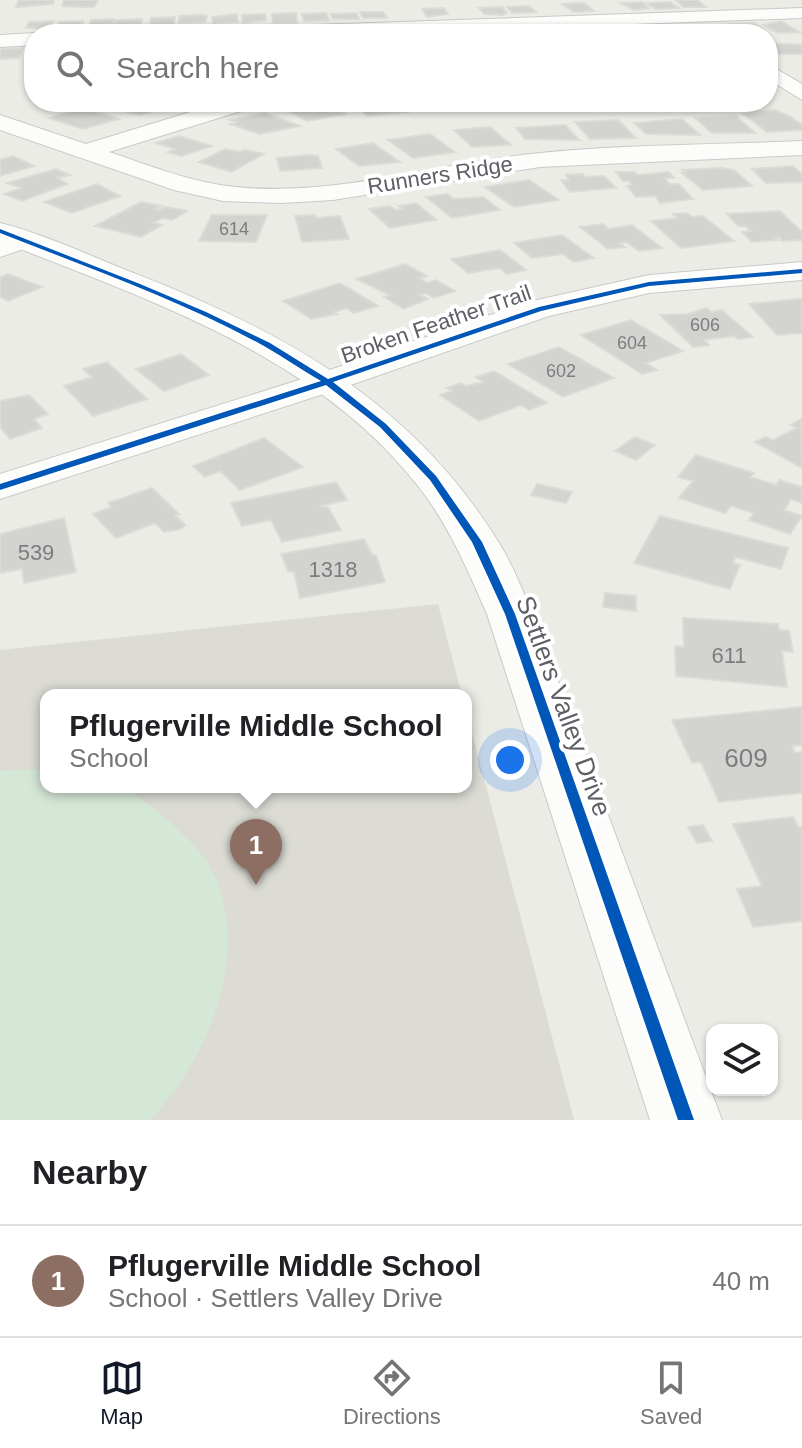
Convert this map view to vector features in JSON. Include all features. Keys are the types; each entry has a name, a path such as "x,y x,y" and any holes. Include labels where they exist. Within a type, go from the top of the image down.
{"street":[{"path":"489,24 802,13"},
{"path":"691,17 701,24"},
{"path":"0,41 24,40"},
{"path":"778,69 802,68"},
{"path":"778,77 802,94"},
{"path":"83,152 213,112"},
{"name":"Runners Ridge","path":"0,122 183,185 223,193 281,195 333,192 540,160 802,148"},
{"name":"Settlers Valley Drive","path":"7,240 199,310 268,343 330,381 400,442 438,485 477,543 510,614 686,1120"},
{"name":"Broken Feather Trail","path":"0,487 330,381 539,309 599,294 716,276 802,271"}],"shaded area":[{"path":"438,604 460,689 40,689 40,793 472,793 472,733 574,1120 0,1120 0,650"}],"green space":[{"path":"40,769 40,793 131,793 174,826 210,866 224,904 228,937 218,1004 189,1068 171,1096 150,1120 0,1120 0,771"}],"building":[{"path":"19,0 54,0 53,4 16,7"},
{"path":"64,0 98,0 94,7 81,7 62,6"},
{"path":"675,0 697,0 706,7 684,7"},
{"path":"642,2 649,8 634,10 621,3"},
{"path":"670,2 679,8 656,9 647,3"},
{"path":"584,3 594,11 574,12 562,4"},
{"path":"529,6 536,12 512,13 507,7"},
{"path":"502,7 507,13 503,15 484,14 479,8"},
{"path":"444,8 448,14 427,17 422,9"},
{"path":"360,12 383,12 387,18 363,18"},
{"path":"296,13 297,23 273,23 272,14"},
{"path":"326,13 329,20 304,21 302,14"},
{"path":"356,13 359,19 333,19 331,14"},
{"path":"237,14 238,22 213,23 212,17"},
{"path":"265,14 266,20 243,23 242,15"},
{"path":"179,16 207,16 205,22 179,23"},
{"path":"175,17 174,24 150,24 151,18"},
{"path":"114,19 113,24 90,24 91,20"},
{"path":"142,19 141,24 115,24 116,20"},
{"path":"53,21 52,24 29,22"},
{"path":"83,21 83,24 59,22"},
{"path":"781,21 800,32 778,33 778,24 768,24"},
{"path":"778,44 802,45 802,54 778,54"},
{"path":"23,48 19,58 0,59 0,49"},
{"path":"778,111 802,124 802,130 767,132 743,114"},
{"path":"70,112 97,112 119,119 83,129 49,118"},
{"path":"290,112 346,114 307,121"},
{"path":"363,112 408,112 367,116"},
{"path":"265,113 300,126 260,134 230,124 236,122 230,120"},
{"path":"736,116 755,133 712,133 695,118"},
{"path":"682,119 700,135 646,134 634,123"},
{"path":"618,120 636,138 590,139 575,122"},
{"path":"565,125 579,140 525,139 516,128"},
{"path":"490,127 511,145 472,147 454,130"},
{"path":"430,134 455,152 413,158 388,140"},
{"path":"179,136 212,146 181,156 168,152 175,149 156,143"},
{"path":"373,143 400,162 359,166 336,149"},
{"path":"225,149 264,154 231,172 199,162"},
{"path":"13,156 34,166 0,176 0,160"},
{"path":"318,156 322,168 280,171 277,158"},
{"path":"793,166 802,174 802,182 766,183 752,169"},
{"path":"56,169 70,175 58,178 67,184 22,201 4,194 21,188 7,183"},
{"path":"682,170 734,170 752,186 703,190 682,173 685,173"},
{"path":"616,172 634,172 637,175 669,172 674,178 665,178 669,184 679,184 693,199 660,203 655,196 636,197 627,186 632,185 629,181 623,181"},
{"path":"583,174 585,177 604,176 616,188 570,192 561,180 569,180 566,175"},
{"path":"529,180 559,200 514,207 485,187"},
{"path":"97,184 120,196 72,213 44,202"},
{"path":"447,194 454,199 483,197 500,210 452,218 426,197"},
{"path":"141,202 161,206 155,209 158,210 165,207 187,211 172,220 163,218 153,223 162,225 141,237 95,226"},
{"path":"416,203 436,220 390,228 369,209 390,206 395,210 403,209 399,206"},
{"path":"780,211 802,232 802,240 782,241 775,237 778,240 752,242 742,232 751,231 745,226 738,226 727,214"},
{"path":"687,213 692,217 703,216 734,241 681,248 651,221 678,218 673,214"},
{"path":"212,215 267,215 256,242 199,241"},
{"path":"315,215 316,218 340,216 349,239 302,242 295,216"},
{"path":"603,224 609,229 632,225 662,248 639,251 626,242 619,243 625,247 608,249 580,227"},
{"path":"562,235 594,258 574,262 563,254 532,258 514,243"},
{"path":"500,250 526,270 507,274 500,268 468,273 451,259"},
{"path":"405,264 427,276 419,278 428,283 436,280 455,291 434,298 425,293 420,295 428,299 404,309 384,297 390,295 356,279"},
{"path":"8,274 42,287 8,301 0,297 0,277"},
{"path":"340,283 378,306 354,313 346,308 334,312 337,314 311,319 283,301"},
{"path":"802,299 802,333 777,335 749,304"},
{"path":"707,308 711,312 722,310 753,337 704,340 709,345 693,347 660,315 688,314"},
{"path":"631,320 683,351 646,363 657,370 642,374 581,335"},
{"path":"559,347 614,378 563,397 508,364"},
{"path":"181,354 209,375 164,391 136,369"},
{"path":"107,362 147,399 93,416 64,386 92,377 83,369"},
{"path":"494,371 547,403 529,410 521,405 479,421 440,395 452,391 447,388 461,383 466,386 483,382 476,377"},
{"path":"29,395 48,414 34,419 42,428 10,439 0,427 0,401"},
{"path":"801,419 802,468 755,442 766,437 773,440 797,428 791,425"},
{"path":"635,437 655,445 636,460 615,451"},
{"path":"264,438 303,467 240,490 220,471 205,477 193,466"},
{"path":"696,455 754,473 750,477 776,485 779,480 802,487 802,503 791,499 784,510 802,516 790,534 749,520 754,513 731,506 725,513 679,498 693,481 678,477"},
{"path":"336,482 347,500 320,506 328,507 341,530 282,542 271,520 242,526 231,503"},
{"path":"537,484 572,492 566,503 531,495"},
{"path":"152,488 179,514 175,515 185,525 181,529 164,532 155,523 116,538 93,514 112,507 108,503"},
{"path":"660,516 788,548 781,569 735,557 733,563 740,565 730,589 634,563"},
{"path":"64,518 76,572 24,583 22,569 0,573 0,534"},
{"path":"364,539 373,556 376,555 385,582 300,598 294,572 288,571 281,554"},
{"path":"605,593 636,596 636,611 603,607"},
{"path":"683,618 778,624 779,630 789,631 793,652 782,651 787,687 676,676 675,646 684,647"},
{"path":"802,707 802,745 792,746 795,753 802,752 802,793 719,802 701,762 692,763 672,720"},
{"path":"793,817 798,827 802,827 802,921 753,927 737,889 762,886 733,824"},
{"path":"703,825 712,841 697,843 688,827"}],"cycle path":[{"path":"0,231 204,313 267,345 327,382 383,425 433,478 477,542 510,614 686,1120"},
{"path":"0,487 330,381 539,309 649,284 802,271"}],"place":[{"name":"Pflugerville Middle School","path":"256,885"}]}
